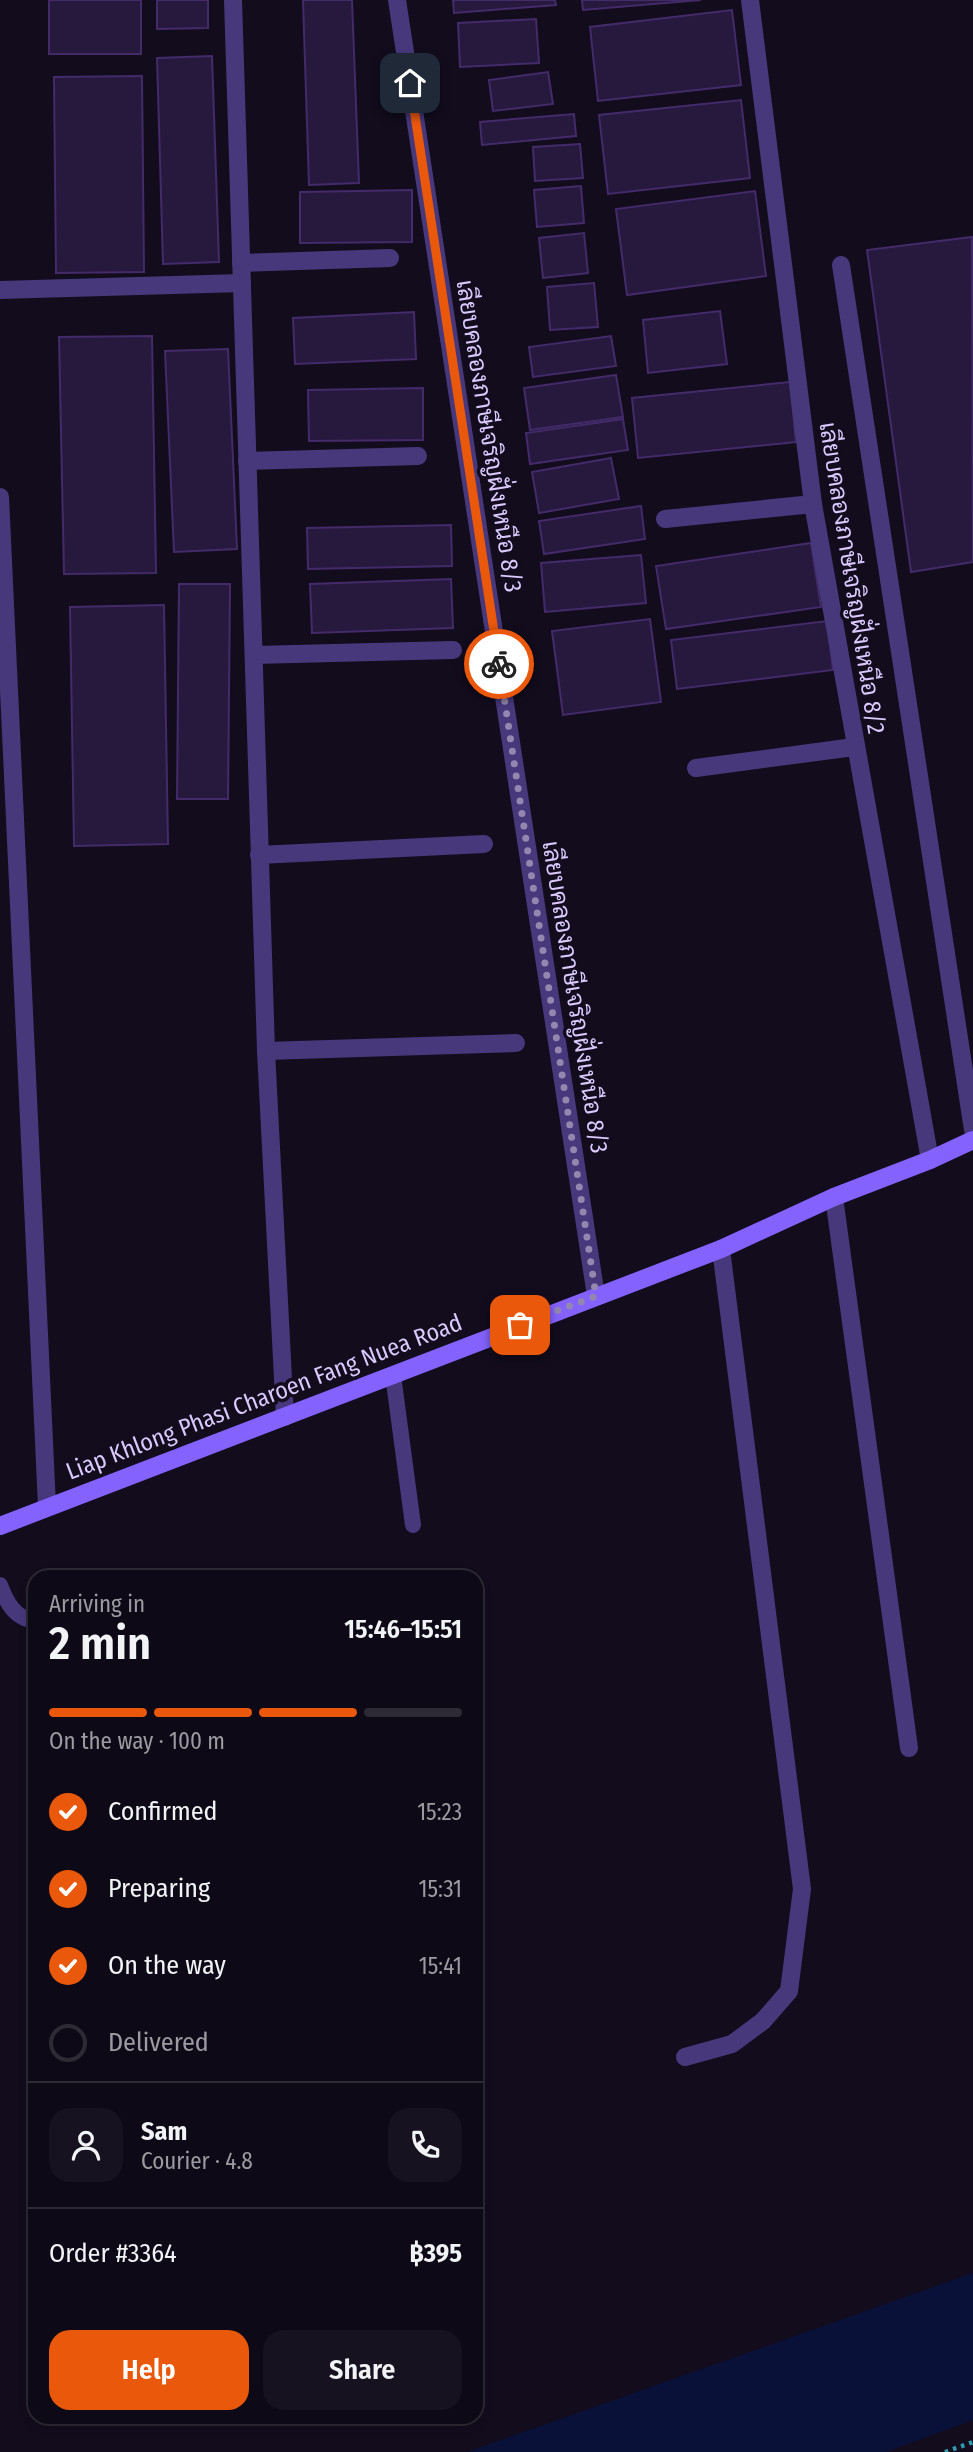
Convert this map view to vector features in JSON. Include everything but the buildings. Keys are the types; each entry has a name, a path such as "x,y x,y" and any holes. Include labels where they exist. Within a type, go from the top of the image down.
{"main road":[{"name":"Liap Khlong Phasi Charoen Fang Nuea Road","path":"0,1526 721,1249 834,1197 930,1160 973,1140"}],"street":[{"path":"233,0 266,1051 285,1417"},
{"name":"เลียบคลองภาษีเจริญฝั่งเหนือ 8/3","path":"397,0 596,1296"},
{"name":"เลียบคลองภาษีเจริญฝั่งเหนือ 8/2","path":"750,0 813,504 854,747 930,1160"},
{"path":"241,263 390,258"},
{"path":"841,265 973,1130"},
{"path":"0,290 242,283"},
{"path":"247,461 418,456"},
{"path":"0,497 47,1506"},
{"path":"665,519 813,504"},
{"path":"254,655 453,650"},
{"path":"696,768 854,747"},
{"path":"259,855 484,844"},
{"path":"266,1051 516,1044"},
{"path":"834,1197 909,1748"},
{"path":"685,2057 732,2044 763,2021 789,1991 802,1889 721,1249"}],"lane":[{"path":"393,1375 413,1525"},
{"path":"0,1585 6,1602 19,1616 28,1618"}],"path":[{"path":"945,2452 973,2442"}],"shaded area":[{"path":"973,2273 973,2420 886,2452 467,2452"}],"way so far":[{"path":"499,664 596,1296 520,1325"}],"route":[{"path":"410,83 499,664"}]}
